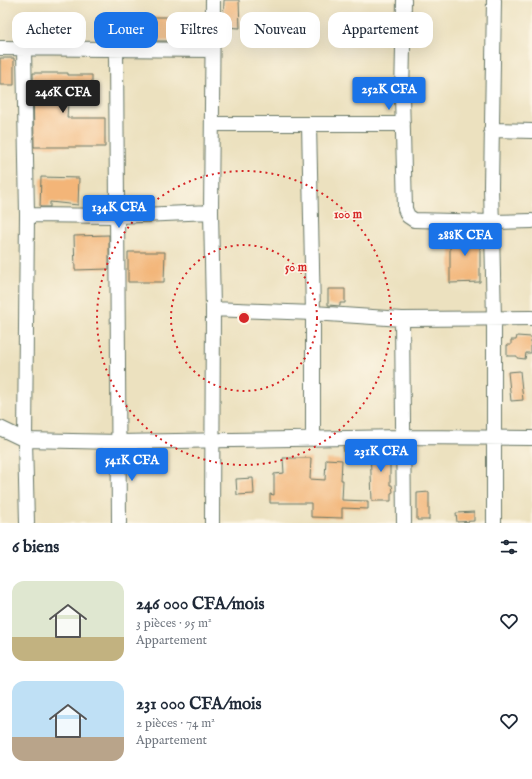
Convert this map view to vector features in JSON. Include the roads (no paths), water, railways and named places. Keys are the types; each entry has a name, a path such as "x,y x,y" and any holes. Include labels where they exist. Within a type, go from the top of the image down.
{"street":[{"path":"212,523 211,440 213,309 211,212 213,0"},
{"path":"404,0 402,95 405,209 408,216 414,220 492,222 532,221"},
{"path":"494,0 494,63 491,130 494,319 494,523"},
{"path":"0,48 212,50"},
{"path":"24,49 27,215 25,440 27,522"},
{"path":"116,50 119,523"},
{"path":"212,124 403,124"},
{"path":"309,124 313,313 313,439"},
{"path":"491,130 532,131"},
{"path":"27,215 118,216 211,212"},
{"path":"213,309 313,313 402,319 532,318"},
{"path":"402,319 404,523"},
{"path":"0,428 25,440 119,442 404,437 532,438"}]}
